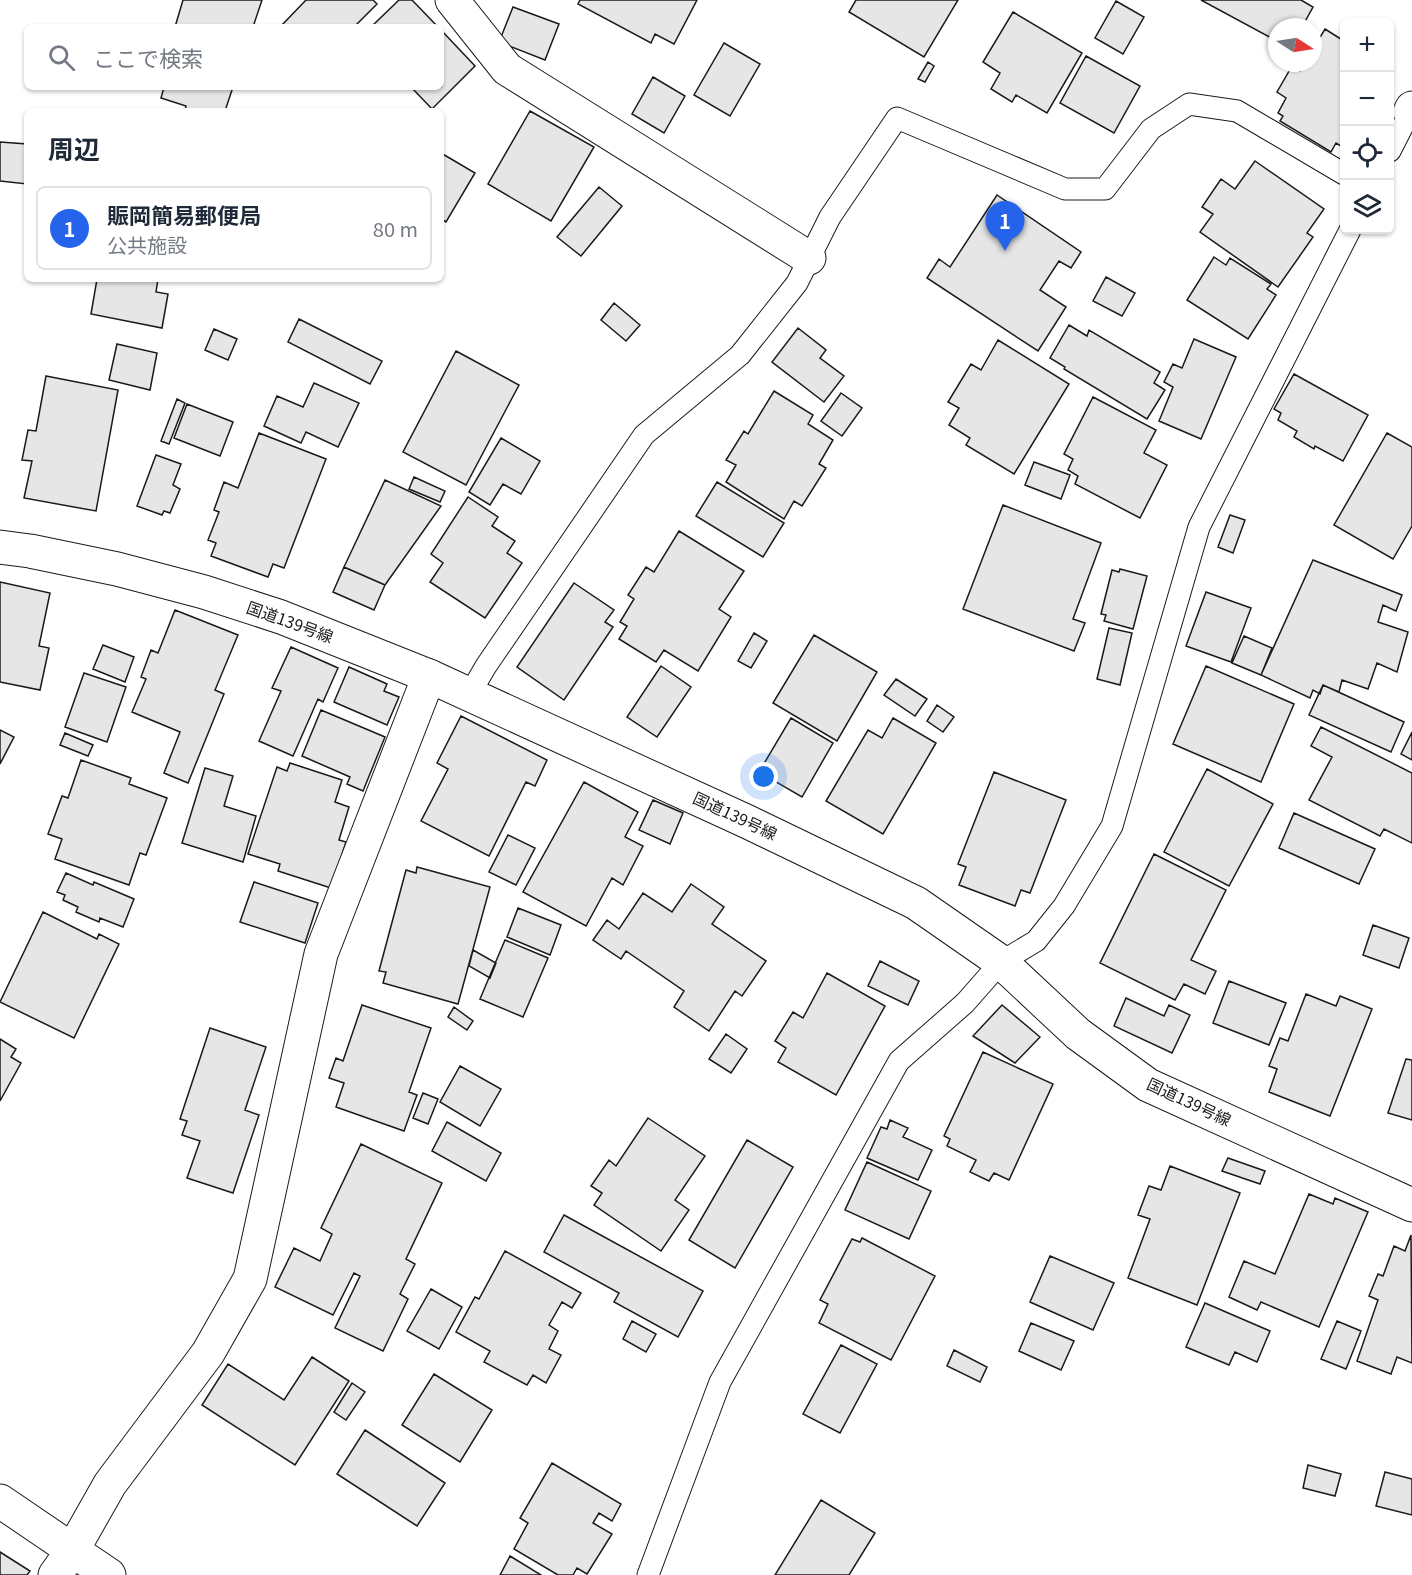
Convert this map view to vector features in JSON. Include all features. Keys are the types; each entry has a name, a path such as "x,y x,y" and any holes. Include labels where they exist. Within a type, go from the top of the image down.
{"main road":[{"path":"452,0 507,69 809,258"},
{"name":"国道139号線","path":"0,548 30,551 117,569 204,592 281,617 429,676 748,822 916,903 1001,962 1078,1034 1148,1085 1412,1205"},
{"path":"63,1563 110,1484 208,1353 250,1279 321,954 429,676"},
{"path":"0,1501 63,1563 109,1575"}],"lane":[{"path":"469,695 492,657 644,435 740,354 796,283 830,217 897,118 1065,189 1105,189 1151,129 1189,104 1237,111 1340,172"},
{"path":"1394,142 1411,111"},
{"path":"648,1575 720,1382 899,1061 965,1003 1001,962 1036,940 1064,906 1112,826 1199,527 1348,234"}],"building":[{"path":"183,0 262,0 254,24 176,24"},
{"path":"306,0 373,0 377,4 357,24 283,24"},
{"path":"399,0 412,0 435,24 374,24"},
{"path":"580,0 697,0 674,44 655,34 651,43 578,4"},
{"path":"856,0 958,0 924,57 849,12"},
{"path":"1201,0 1301,0 1313,7 1307,18 1268,18 1268,36"},
{"path":"1116,1 1144,17 1123,54 1095,38"},
{"path":"513,7 559,24 545,60 499,42"},
{"path":"1013,12 1082,53 1047,113 1016,95 1012,102 991,89 1000,73 983,62"},
{"path":"1325,29 1340,38 1340,146 1336,143 1331,152 1280,121 1283,116 1278,113 1286,98 1277,92 1289,72 1322,72 1322,34"},
{"path":"444,33 475,66 431,108 414,90 444,90"},
{"path":"724,43 760,64 730,116 694,95"},
{"path":"1086,56 1140,86 1114,133 1060,103"},
{"path":"928,62 934,66 925,82 918,79"},
{"path":"653,77 685,96 664,133 632,114"},
{"path":"163,90 232,90 226,108 186,108 186,106 161,98"},
{"path":"530,111 594,147 551,221 488,184"},
{"path":"0,142 24,144 24,184 0,181"},
{"path":"444,155 475,173 446,222 444,221"},
{"path":"1255,161 1324,209 1307,233 1313,237 1278,287 1200,232 1213,214 1202,207 1221,179 1235,189"},
{"path":"599,187 622,206 581,256 557,237"},
{"path":"997,195 1081,252 1071,268 1059,261 1040,290 1066,307 1038,351 927,278 939,259 950,267"},
{"path":"1214,257 1226,265 1230,258 1271,284 1267,289 1276,295 1248,339 1187,300"},
{"path":"1106,277 1135,293 1122,316 1093,301"},
{"path":"96,282 158,282 156,292 168,294 162,328 91,314"},
{"path":"614,303 640,325 626,341 601,320"},
{"path":"299,319 382,361 370,384 288,342"},
{"path":"1069,325 1087,336 1089,330 1160,372 1154,383 1165,390 1147,419 1064,369 1065,367 1050,358"},
{"path":"798,328 826,350 820,358 844,376 824,402 772,362"},
{"path":"214,329 237,339 228,360 205,350"},
{"path":"1194,339 1236,357 1201,439 1159,421 1173,387 1164,382 1173,364 1182,368"},
{"path":"998,340 1069,384 1014,474 966,445 970,438 949,425 959,408 948,402 971,364 981,370"},
{"path":"117,344 157,353 150,390 109,380"},
{"path":"456,351 519,385 466,485 403,452"},
{"path":"1294,374 1368,415 1343,461 1315,446 1314,449 1294,437 1297,431 1278,420 1281,413 1274,409"},
{"path":"46,376 118,390 96,511 24,498 32,461 22,460 28,430 36,431"},
{"path":"314,383 359,403 338,447 306,432 301,443 264,426 277,396 303,407"},
{"path":"774,391 813,415 808,424 833,440 819,464 826,468 802,506 794,501 784,519 726,482 736,465 726,460 744,431 748,434"},
{"path":"841,393 862,408 842,436 821,421"},
{"path":"1093,397 1156,430 1144,453 1167,465 1140,518 1075,484 1078,476 1068,470 1073,459 1064,454"},
{"path":"177,399 185,403 169,444 161,441"},
{"path":"187,404 233,422 220,456 174,438"},
{"path":"259,433 326,459 284,568 273,564 268,577 211,556 216,543 208,540 219,512 214,510 224,482 238,488"},
{"path":"1387,433 1412,447 1412,526 1393,559 1334,525"},
{"path":"501,438 540,461 521,494 503,484 490,505 469,492"},
{"path":"156,455 181,464 173,485 180,489 170,513 164,511 162,515 137,506"},
{"path":"1034,462 1070,475 1061,499 1025,485"},
{"path":"414,477 445,491 440,502 409,489"},
{"path":"385,480 441,506 385,585 344,567"},
{"path":"717,482 784,523 763,557 696,516"},
{"path":"468,497 498,517 492,526 515,541 507,553 522,563 485,618 430,582 443,563 431,554"},
{"path":"1003,505 1101,543 1073,619 1085,623 1074,651 963,609"},
{"path":"1230,515 1245,520 1233,553 1218,547"},
{"path":"679,531 744,571 719,609 731,617 698,671 664,650 656,662 619,639 627,626 620,622 634,599 628,595 646,567 654,572"},
{"path":"1313,560 1402,595 1396,611 1383,605 1378,622 1408,632 1397,672 1377,663 1368,689 1342,680 1339,692 1323,685 1320,694 1313,690 1310,698 1261,675"},
{"path":"344,567 385,585 374,610 333,592"},
{"path":"1120,569 1147,576 1133,629 1104,621 1106,615 1101,614 1112,570 1119,572"},
{"path":"0,582 50,593 39,646 49,648 40,690 0,682"},
{"path":"574,583 614,610 605,622 613,627 564,700 517,667"},
{"path":"1206,592 1251,608 1231,662 1186,646"},
{"path":"175,610 238,635 215,690 224,694 188,783 164,773 180,732 132,712 146,679 141,677 151,650 158,653"},
{"path":"1109,628 1132,633 1120,685 1097,679"},
{"path":"754,633 767,641 751,668 738,661"},
{"path":"814,635 877,672 837,741 773,703"},
{"path":"1244,636 1272,648 1261,675 1232,663"},
{"path":"103,645 134,657 125,682 93,669"},
{"path":"291,647 338,668 323,702 318,699 293,756 259,741 281,691 272,688"},
{"path":"661,666 691,687 657,737 627,717"},
{"path":"1206,666 1294,704 1261,782 1173,744"},
{"path":"349,667 387,684 384,691 399,697 387,725 334,702"},
{"path":"84,673 126,687 107,742 65,727"},
{"path":"896,679 927,699 915,716 884,695"},
{"path":"1323,685 1404,722 1391,752 1309,715"},
{"path":"937,705 954,717 943,732 927,721"},
{"path":"321,710 385,737 363,791 347,784 350,777 302,756"},
{"path":"461,716 547,760 535,786 526,782 489,856 421,821 448,769 437,763"},
{"path":"791,718 833,743 802,797 759,772"},
{"path":"893,718 936,743 883,834 826,801 868,730 882,738"},
{"path":"1321,727 1412,773 1412,843 1384,829 1380,836 1309,800 1332,757 1311,746"},
{"path":"0,730 14,737 0,764"},
{"path":"1412,732 1412,760 1401,754"},
{"path":"65,733 93,745 88,756 60,745"},
{"path":"81,760 131,778 129,784 167,798 146,855 140,853 129,885 55,859 62,839 48,834 62,796 68,798"},
{"path":"290,763 342,780 335,802 349,807 339,840 346,842 331,888 278,871 280,864 248,854 277,767 287,771"},
{"path":"205,768 233,776 224,806 256,816 243,862 182,843"},
{"path":"1207,769 1273,804 1229,886 1164,852"},
{"path":"994,772 1066,800 1030,893 1021,890 1015,906 959,885 966,867 958,864"},
{"path":"584,782 638,812 625,837 643,846 623,885 612,878 586,926 523,892"},
{"path":"653,800 683,813 670,844 639,830"},
{"path":"1294,813 1375,849 1359,884 1279,848"},
{"path":"508,835 535,848 516,885 489,872"},
{"path":"1154,854 1226,890 1191,960 1216,971 1205,994 1184,984 1175,1000 1100,963"},
{"path":"417,867 490,887 458,1004 383,983 386,972 379,971 406,870 416,873"},
{"path":"66,873 134,899 123,927 100,918 99,922 76,912 78,907 63,900 65,895 57,892"},
{"path":"254,882 318,903 305,943 240,922"},
{"path":"691,884 724,907 712,924 766,961 742,996 735,991 709,1031 674,1007 684,991 626,951 621,959 593,940 607,920 619,929 643,893 672,912"},
{"path":"518,908 561,925 550,955 507,937"},
{"path":"43,912 97,939 99,934 119,944 74,1038 0,1002"},
{"path":"1373,925 1409,938 1399,968 1363,955"},
{"path":"505,940 548,958 523,1017 480,999"},
{"path":"473,950 496,963 490,978 469,966"},
{"path":"880,961 919,981 908,1005 868,986"},
{"path":"827,973 885,1006 836,1095 778,1062 786,1048 775,1041 793,1012 803,1018"},
{"path":"1229,981 1286,1003 1269,1045 1213,1023"},
{"path":"1306,994 1336,1006 1340,996 1372,1009 1330,1116 1269,1092 1277,1069 1269,1066 1280,1038 1288,1041"},
{"path":"1126,998 1164,1016 1169,1005 1190,1015 1172,1053 1114,1026"},
{"path":"362,1005 431,1028 409,1092 417,1095 404,1131 336,1107 344,1083 329,1078 336,1058 343,1061"},
{"path":"1002,1005 1040,1037 1015,1063 973,1036"},
{"path":"454,1007 473,1021 467,1030 448,1017"},
{"path":"210,1028 266,1047 245,1110 259,1115 233,1193 187,1178 200,1141 182,1135 187,1121 180,1119"},
{"path":"726,1034 747,1049 731,1073 709,1059"},
{"path":"0,1039 16,1049 11,1057 21,1063 0,1101"},
{"path":"983,1052 1053,1084 1009,1180 994,1173 989,1181 970,1172 976,1160 947,1146 950,1139 944,1136"},
{"path":"1406,1059 1412,1060 1412,1120 1388,1113"},
{"path":"460,1066 501,1089 480,1126 440,1102"},
{"path":"423,1093 438,1099 428,1124 413,1118"},
{"path":"648,1118 705,1156 675,1200 689,1210 661,1251 594,1205 602,1193 591,1186 609,1160 616,1166"},
{"path":"890,1120 908,1128 903,1137 932,1150 918,1180 867,1158 881,1127 887,1129"},
{"path":"447,1122 501,1153 486,1181 432,1151"},
{"path":"747,1140 793,1167 735,1268 689,1240"},
{"path":"361,1144 442,1183 406,1259 415,1264 400,1294 408,1299 383,1351 335,1328 360,1276 354,1273 333,1315 275,1287 294,1248 320,1261 332,1234 321,1228"},
{"path":"1228,1158 1265,1171 1260,1184 1222,1171"},
{"path":"867,1162 931,1191 909,1239 845,1210"},
{"path":"1170,1166 1240,1193 1197,1305 1128,1278 1150,1219 1138,1215 1149,1186 1161,1190"},
{"path":"1309,1194 1333,1204 1335,1198 1368,1212 1319,1327 1261,1302 1257,1310 1229,1297 1244,1261 1275,1274"},
{"path":"564,1215 703,1291 678,1337 614,1302 619,1293 544,1252"},
{"path":"1411,1235 1412,1363 1397,1357 1391,1374 1357,1361 1378,1300 1369,1296 1378,1274 1383,1276 1394,1246 1405,1251"},
{"path":"862,1238 935,1276 891,1360 819,1323 828,1304 820,1300 852,1239 860,1242"},
{"path":"505,1251 581,1293 572,1308 562,1302 549,1325 558,1331 549,1349 561,1355 546,1383 533,1375 527,1385 484,1362 490,1351 456,1332 475,1297 479,1299"},
{"path":"1050,1256 1114,1283 1093,1330 1030,1302"},
{"path":"431,1289 462,1307 439,1349 407,1331"},
{"path":"1205,1303 1270,1331 1257,1362 1235,1352 1229,1365 1186,1347"},
{"path":"632,1321 656,1334 646,1352 623,1339"},
{"path":"1337,1321 1361,1331 1346,1369 1321,1359"},
{"path":"1031,1323 1074,1341 1061,1370 1019,1351"},
{"path":"841,1345 877,1364 840,1433 803,1414"},
{"path":"954,1350 987,1367 980,1382 947,1366"},
{"path":"312,1357 349,1381 295,1465 202,1405 228,1364 284,1400"},
{"path":"434,1374 492,1410 460,1462 402,1425"},
{"path":"352,1383 365,1392 346,1420 334,1412"},
{"path":"365,1430 445,1483 417,1526 337,1474"},
{"path":"552,1463 621,1504 612,1521 599,1513 593,1523 612,1534 587,1574 577,1568 573,1575 558,1575 514,1549 528,1523 520,1518"},
{"path":"1308,1465 1341,1474 1335,1496 1303,1488"},
{"path":"1385,1472 1412,1479 1412,1515 1376,1506"},
{"path":"821,1500 875,1533 849,1575 775,1575"},
{"path":"0,1552 30,1571 27,1575 0,1575"},
{"path":"510,1556 541,1575 500,1575"}],"place":[{"name":"賑岡簡易郵便局","path":"1005,251"}]}
